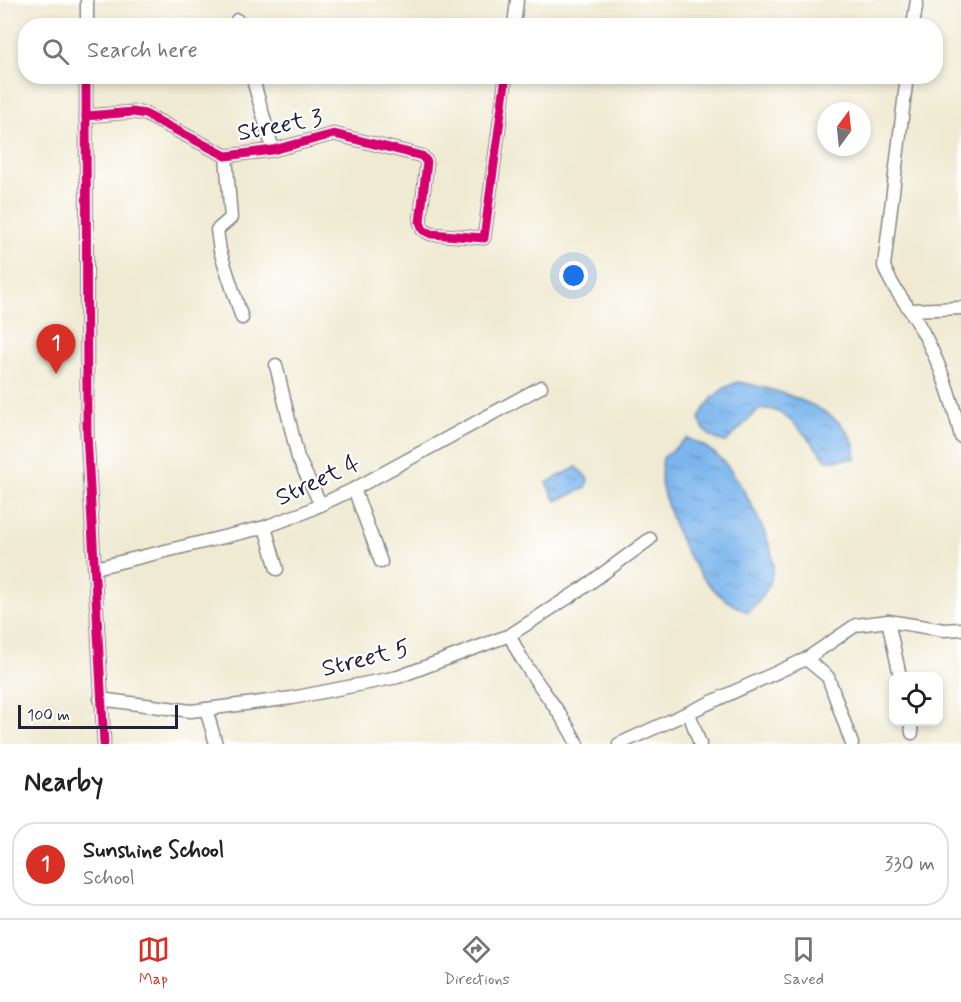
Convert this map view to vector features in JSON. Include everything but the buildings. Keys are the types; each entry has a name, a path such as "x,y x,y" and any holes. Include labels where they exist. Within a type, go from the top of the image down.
{"street":[{"path":"87,0 87,18"},
{"path":"514,18 517,0"},
{"path":"915,18 917,0"},
{"path":"86,84 87,433 104,744"},
{"path":"254,84 273,150"},
{"name":"Street 3","path":"86,116 133,112 145,114 226,156 273,150 334,134 422,156 427,162 420,222 423,230 431,234 484,238 505,84"},
{"path":"906,84 884,266 888,281 911,310 945,380 961,437"},
{"path":"226,156 231,218 217,230 220,251 242,318"},
{"path":"911,310 961,308"},
{"path":"276,365 298,458 321,505"},
{"name":"Street 4","path":"95,568 265,527 321,505 541,387"},
{"path":"354,489 381,562"},
{"path":"265,527 277,569"},
{"name":"Street 5","path":"100,699 191,711 292,698 398,677 510,635 583,588 650,539"},
{"path":"888,621 899,672"},
{"path":"619,744 806,659 855,625 888,621 944,630 961,629"},
{"path":"510,635 516,651 568,724 577,744"},
{"path":"806,659 828,677 852,744"},
{"path":"206,709 216,744"},
{"path":"689,713 700,744"}],"water":[{"path":"738,382 793,397 830,415 844,428 853,442 855,459 827,460 787,418 768,409 758,410 726,442 712,437 705,431 699,418 715,396"},
{"path":"687,438 710,450 729,469 747,496 768,543 772,557 772,574 761,598 748,612 732,604 706,581 687,552 672,520 661,484 663,458"},
{"path":"577,467 588,479 586,488 556,501 546,483"}],"cycle path":[{"path":"86,84 87,433 104,744"},
{"path":"86,116 133,112 145,114 226,156 273,150 334,134 422,156 427,162 420,222 423,230 431,234 484,238 505,84"}],"place":[{"name":"Sunshine School","path":"56,374"}]}
